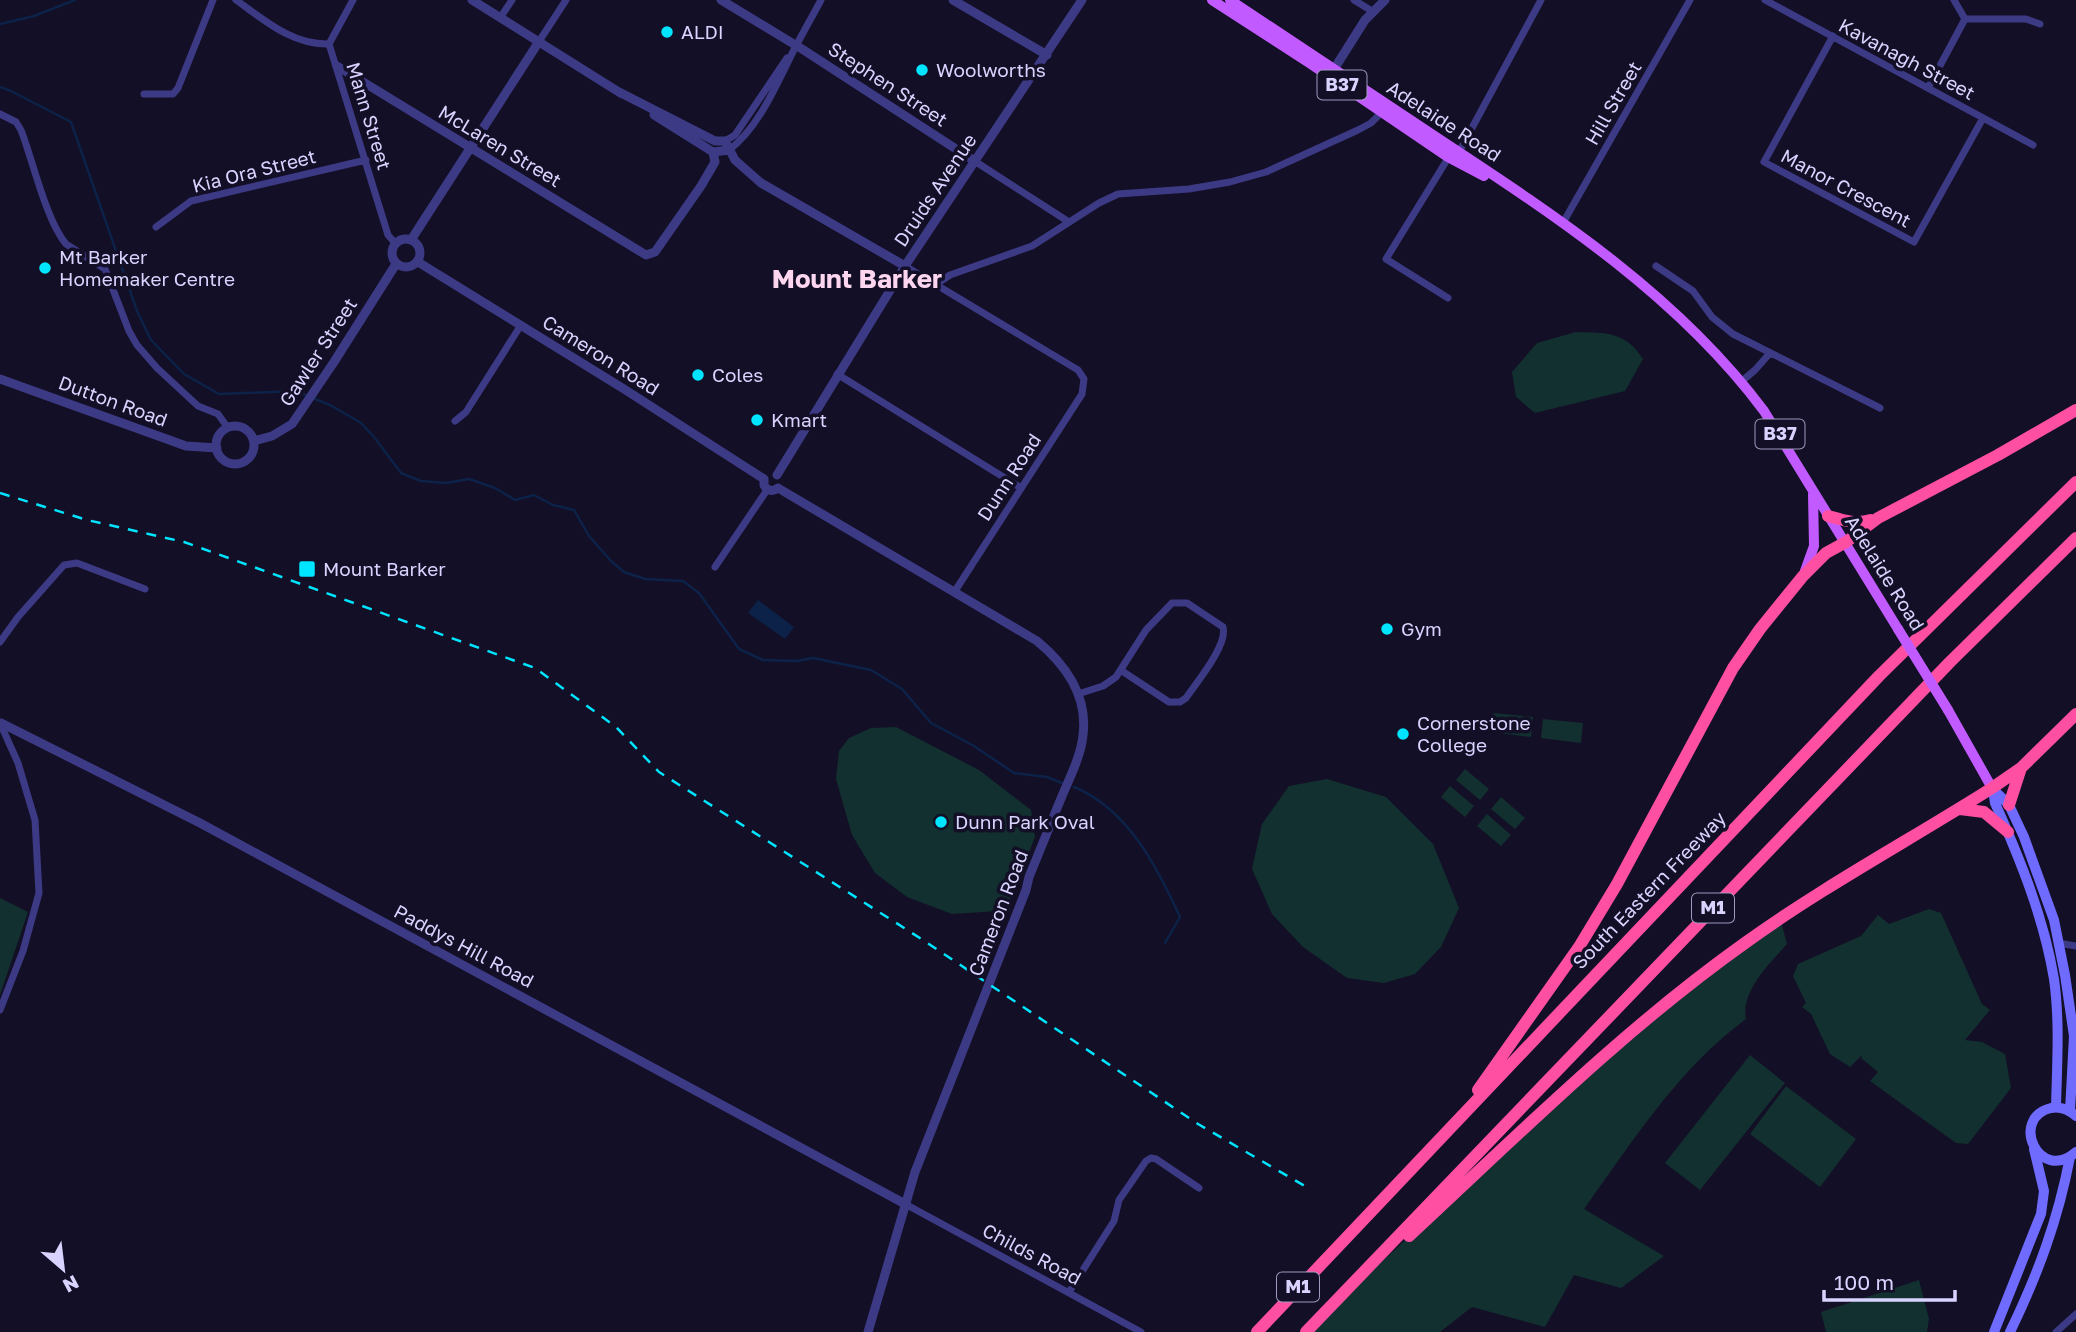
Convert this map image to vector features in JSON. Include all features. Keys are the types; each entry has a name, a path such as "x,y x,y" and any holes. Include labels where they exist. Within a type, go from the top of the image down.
{"highway":[{"path":"1453,1125 1579,947 1617,884 1732,668 1802,576 1826,553 1878,518 1998,455 2076,410"},
{"name":"South Eastern Freeway","path":"1257,1332 1879,676 2076,482"},
{"path":"1828,516 1863,523 1878,518"},
{"name":"M1","path":"1306,1332 1950,662 2076,538"},
{"path":"1354,1281 1378,1264 1592,1067 1709,969 1801,905 1960,809 2021,768 2076,714"},
{"path":"2009,805 2021,768"},
{"path":"1960,809 1984,812 2008,832"}],"main road":[{"name":"Adelaide Road","path":"1212,0 1332,73 1453,152"},
{"name":"Adelaide Road","path":"1230,0 1382,112 1453,152 1564,221 1669,305 1742,380 1777,430 1846,542 1992,788 2009,805 2036,866 2059,943 2074,1036 2073,1113"},
{"path":"1802,576 1814,546 1813,491"},
{"name":"Adelaide Road","path":"1992,788 1995,803 2029,884 2054,980 2057,1024 2056,1107"},
{"path":"1994,1332 2041,1214 2044,1191 2030,1133 2035,1118 2056,1107 2073,1113"},
{"path":"2034,1149 2054,1161 2073,1154"},
{"path":"2010,1332 2032,1288 2061,1205 2073,1154"}],"street":[{"path":"144,94 173,94 178,88 213,0"},
{"path":"236,0 278,30 314,44 329,44"},
{"name":"Mann Street","path":"353,0 329,44 388,235 396,244"},
{"path":"472,0 713,152 740,142 778,84 821,0"},
{"path":"500,18 512,0"},
{"path":"411,240 566,0"},
{"name":"Stephen Street","path":"721,0 796,45 1069,222"},
{"path":"796,45 827,0"},
{"path":"953,0 1047,55"},
{"name":"Druids Avenue","path":"777,475 905,265 1082,0"},
{"path":"1354,0 1372,11"},
{"path":"1332,73 1372,11 1385,0"},
{"path":"1448,298 1386,259 1453,152 1541,0"},
{"name":"Hill Street","path":"1564,221 1690,0"},
{"name":"Kavanagh Street","path":"1765,0 2033,145"},
{"path":"1954,0 1965,19"},
{"path":"1965,19 2026,19 2040,24"},
{"path":"1928,88 1965,19"},
{"name":"Manor Crescent","path":"1833,36 1764,162 1914,242 1983,118"},
{"name":"McLaren Street","path":"337,66 646,255 654,252 701,186 715,162 713,152"},
{"path":"619,92 727,145 735,160 761,183 935,285 950,275 1032,246 1099,203 1118,194 1188,189 1230,182 1266,172 1368,124 1382,112"},
{"path":"0,114 16,121 62,239 105,269 128,331 137,345 182,393 198,406 218,414 228,428"},
{"name":"Kia Ora Street","path":"156,227 191,201 366,160"},
{"path":"401,240 411,240 420,248 418,262 409,267 396,264 392,255 396,244 401,240"},
{"name":"Cameron Road","path":"418,262 764,479"},
{"name":"Gawler Street","path":"254,441 292,424 396,264"},
{"path":"1656,266 1693,291 1712,317 1733,334 1881,408"},
{"name":"Dunn Road","path":"935,285 1078,370 1084,379 1082,394 955,591"},
{"path":"455,421 466,412 521,326"},
{"path":"1742,380 1770,353"},
{"path":"837,374 1021,488"},
{"name":"Dutton Road","path":"0,379 186,446 217,448"},
{"path":"228,428 244,428 254,441 252,454 240,463 226,461 217,448 220,434 228,428"},
{"path":"770,473 777,475 781,482 773,491 764,485 764,479 770,473"},
{"name":"Cameron Road","path":"778,488 1037,641 1064,666 1082,708 1083,735 1079,755 915,1172 868,1332"},
{"path":"715,567 768,490"},
{"path":"0,642 18,617 64,565 77,563 145,589"},
{"path":"1078,694 1103,686 1122,671 1146,630 1172,603 1187,603 1223,628 1222,644 1186,698 1180,702 1169,702 1122,671"},
{"path":"0,723 18,763 35,820 39,893 23,951 0,1010"},
{"name":"Paddys Hill Road","path":"0,723 200,823 907,1205"},
{"path":"2059,943 2076,946"},
{"path":"1069,1292 1114,1221 1119,1200 1146,1161 1156,1159 1199,1188"},
{"name":"Childs Road","path":"907,1205 1141,1332"},
{"path":"2056,1332 2076,1314"}],"green space":[{"path":"1576,332 1622,338 1643,359 1625,391 1535,413 1516,397 1512,372 1537,343"},
{"path":"1493,713 1533,717 1531,737 1491,732"},
{"path":"1543,719 1583,723 1581,743 1541,738"},
{"name":"Dunn Park Oval","path":"896,727 979,770 1031,810 1035,837 1012,897 999,911 952,914 907,897 875,873 852,835 836,779 839,751 849,738 871,728"},
{"path":"1465,769 1489,789 1480,800 1456,780"},
{"path":"1327,779 1386,797 1433,844 1459,908 1441,947 1415,974 1384,983 1347,978 1303,947 1272,914 1252,869 1262,824 1289,786"},
{"path":"1450,786 1474,806 1465,817 1441,797"},
{"path":"1501,797 1525,818 1515,829 1491,809"},
{"path":"1487,814 1511,835 1501,846 1477,826"},
{"path":"0,898 28,912 0,995"},
{"path":"1929,909 1941,913 1982,1004 1990,1010 1965,1040 1982,1042 2005,1054 2011,1088 1968,1144 1956,1143 1870,1081 1878,1072 1861,1058 1862,1055 1850,1067 1830,1054 1811,1014 1802,1007 1806,1003 1793,976 1798,964 1861,936 1878,915 1889,924"},
{"path":"1780,918 1787,944 1752,988 1745,1009 1746,1019 1699,1060 1678,1083 1584,1209 1664,1256 1621,1288 1574,1275 1545,1327 1472,1307 1440,1332 1306,1332 1592,1067"},
{"path":"1750,1055 1785,1083 1700,1190 1665,1163"},
{"path":"1786,1086 1856,1139 1820,1187 1750,1134"},
{"path":"1919,1280 1929,1319 1927,1332 1826,1332 1821,1312"}],"water":[{"path":"758,600 794,627 785,639 748,613"}],"waterway":[{"path":"0,24 34,16 75,0"},
{"path":"0,87 71,122 137,311 151,340 184,374 219,394 296,391 332,406 361,423 401,473 421,481 446,483 469,479 495,488 515,500 534,495 553,505 574,510 589,536 624,572 645,579 683,581 699,593 739,649 763,660 797,661 813,658 871,670 902,689 931,723 974,746 1014,773 1047,777 1062,783"},
{"path":"1074,787 1110,810 1139,842 1151,860 1180,917 1165,943"}],"railway":[{"path":"0,493 87,520 184,542 535,668 616,727 659,772 923,940 1198,1124 1310,1189"}],"place":[{"name":"ALDI","path":"667,32"},
{"name":"Woolworths","path":"922,70"},
{"name":"Mt Barker Homemaker Centre","path":"45,268"},
{"name":"Coles","path":"698,375"},
{"name":"Kmart","path":"757,420"},
{"name":"Mount Barker","path":"307,569"},
{"name":"Gym","path":"1387,629"},
{"name":"Cornerstone College","path":"1403,734"},
{"name":"Dunn Park Oval","path":"941,822"}],"district":[{"name":"Mount Barker","path":"857,279"}]}
